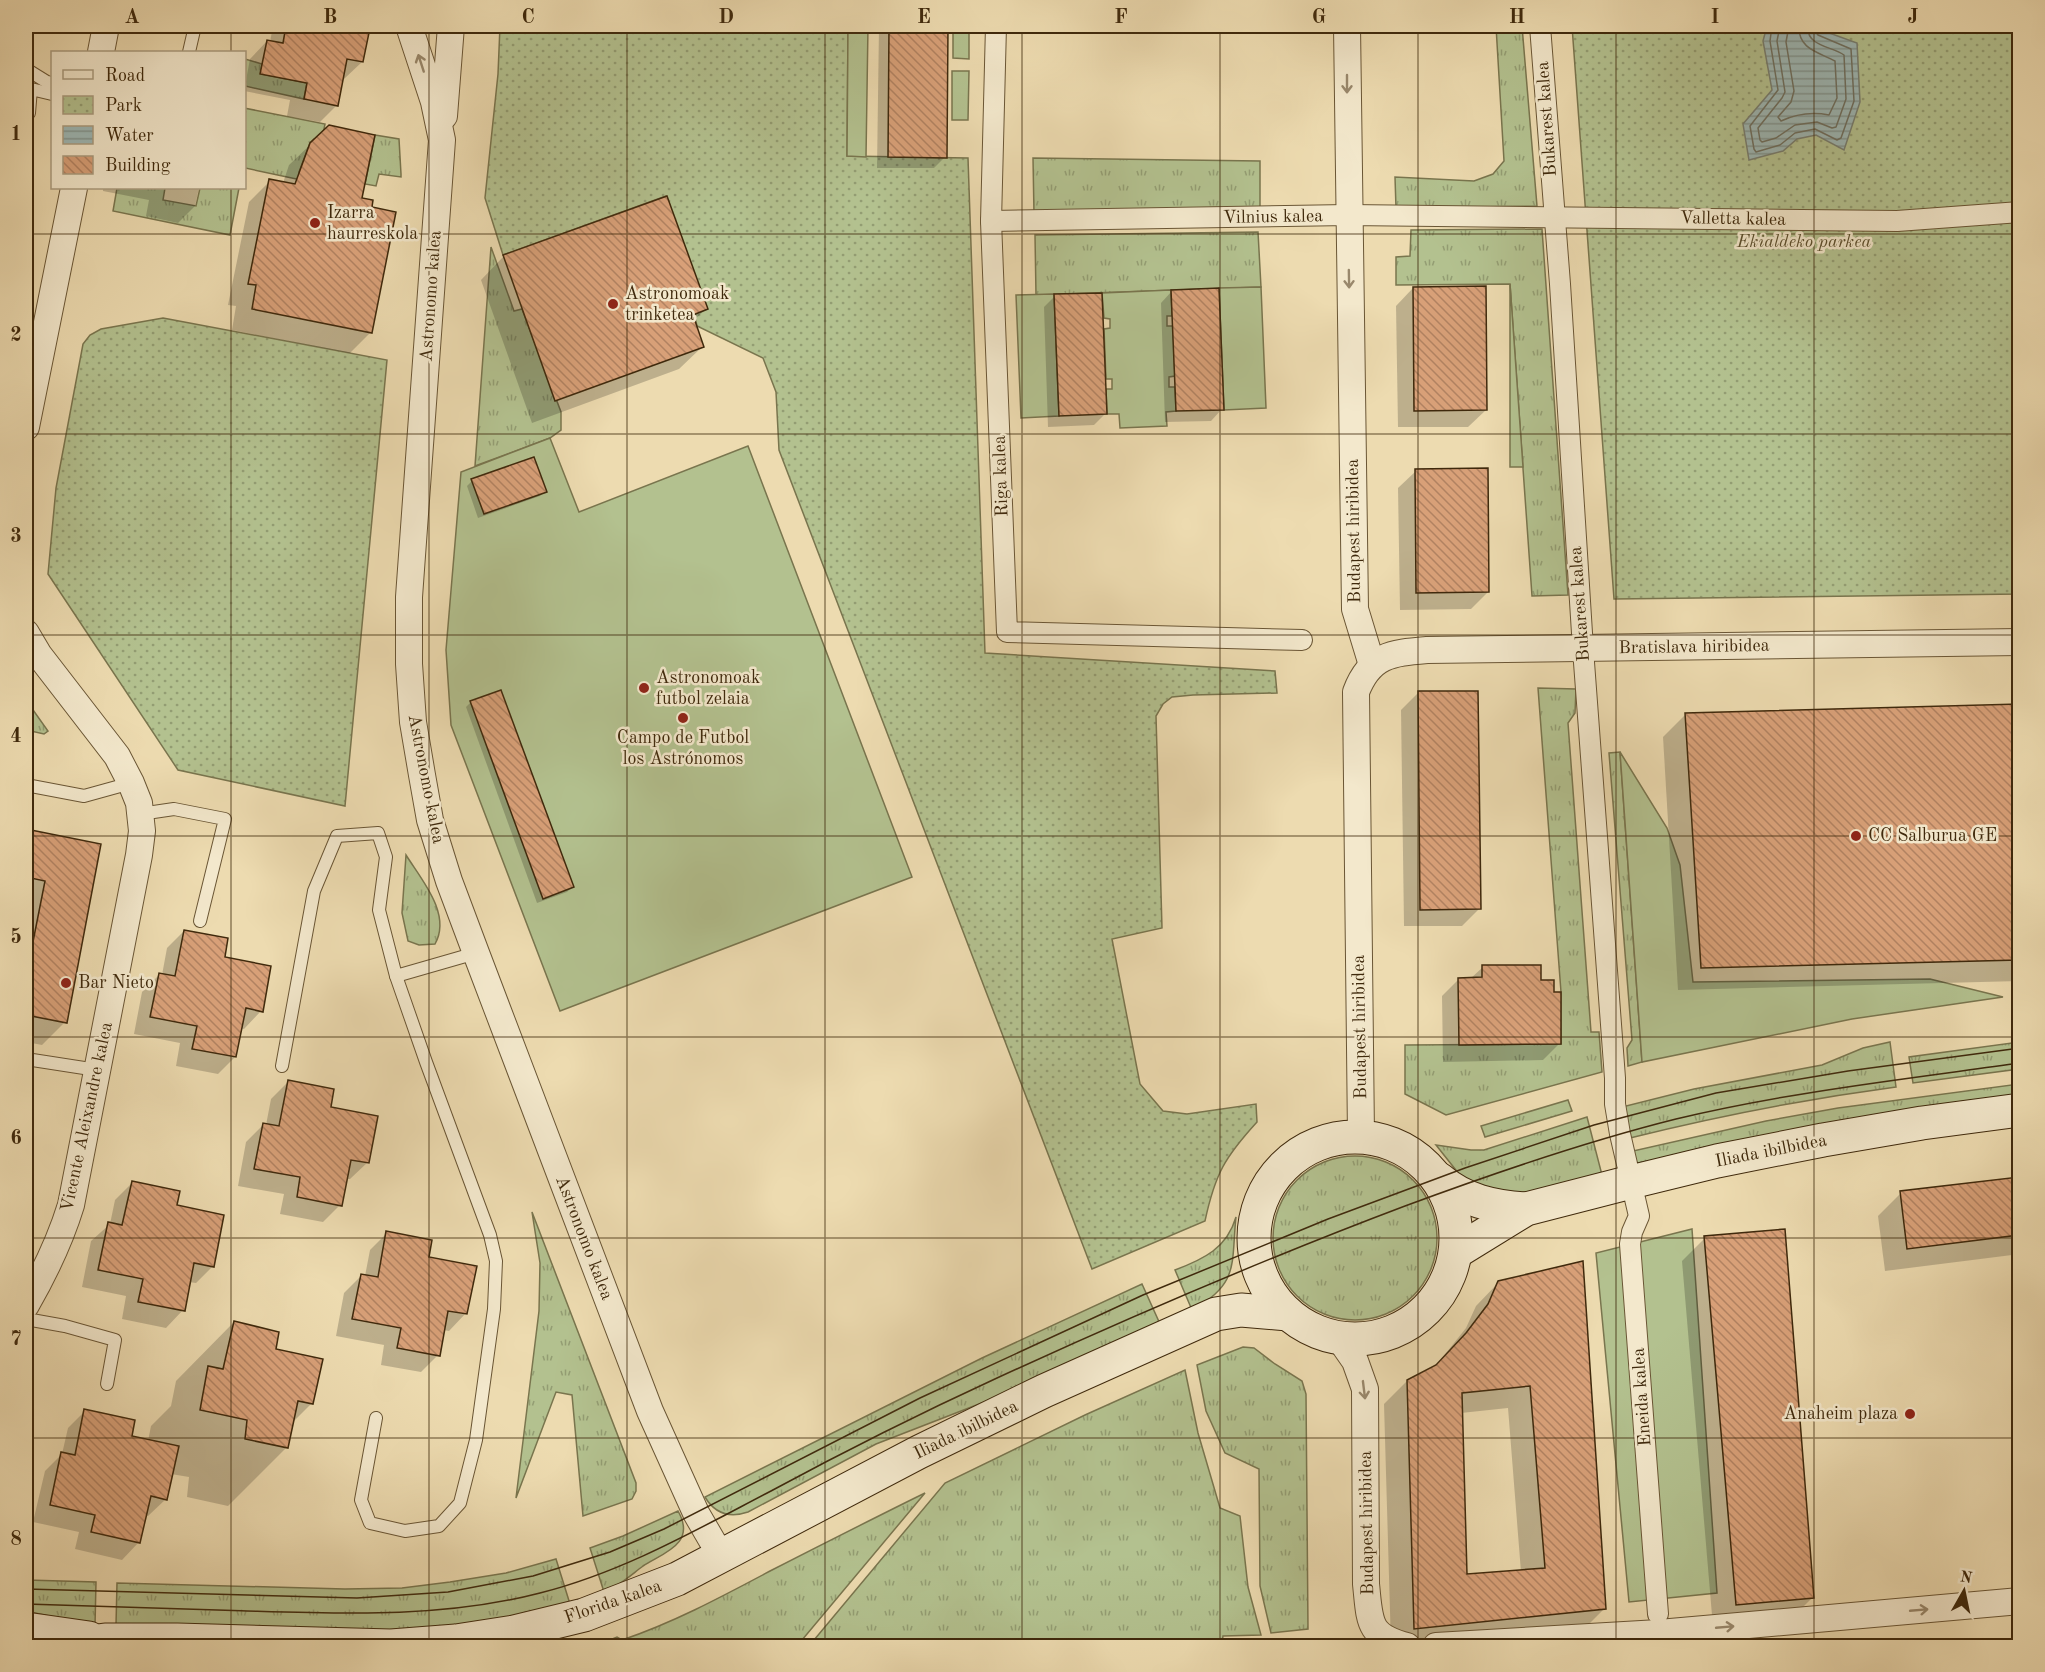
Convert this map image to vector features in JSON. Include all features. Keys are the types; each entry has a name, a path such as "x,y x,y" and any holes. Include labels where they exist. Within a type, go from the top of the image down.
{"main road":[{"name":"Iliada ibilbidea","path":"1456,1252 1526,1209 1631,1182 1717,1161 1823,1140 1922,1123 2019,1110"},
{"path":"1361,1136 1376,1138 1416,1156 1439,1179 1446,1191 1456,1220 1456,1252 1452,1271 1443,1289 1431,1306 1416,1320 1379,1337 1339,1338 1312,1330 1288,1314 1275,1300 1257,1264 1254,1242 1255,1218 1263,1195 1276,1174 1293,1158 1314,1145 1336,1138 1361,1136"},
{"name":"Iliada ibilbidea","path":"1439,1179 1450,1190 1483,1203 1526,1209"},
{"name":"Iliada ibilbidea","path":"1216,1314 1230,1297 1247,1268 1254,1242"},
{"name":"Iliada ibilbidea","path":"721,1556 919,1452 1044,1391 1216,1314 1241,1310 1288,1314"},
{"name":"Florida kalea","path":"105,1640 391,1646 456,1641 514,1632 584,1615 664,1586 721,1556"},
{"path":"26,1629 105,1640"},
{"path":"63,1647 105,1640"}],"street":[{"path":"101,51 106,26"},
{"name":"Astronomo kalea","path":"409,26 434,102 442,140 409,597 412,722 430,820 449,881 650,1411 696,1513 721,1556"},
{"path":"442,140 451,26"},
{"name":"Riga kalea","path":"996,26 991,221 1007,632 1302,640"},
{"name":"Budapest hiribidea","path":"1347,26 1355,609 1372,665 1362,676 1356,692 1361,1136"},
{"name":"Bukarest kalea","path":"1540,26 1615,1104 1631,1182"},
{"path":"26,427 74,189"},
{"name":"Valletta kalea","path":"1555,216 1898,221 2019,212"},
{"name":"Vilnius kalea","path":"991,221 1348,215 1555,216"},
{"name":"Vicente Aleixandre kalea","path":"26,633 39,655 117,756 139,802 142,831 71,1205 62,1234 48,1266 26,1305"},
{"name":"Bratislava hiribidea","path":"1372,665 1385,656 1406,651 2019,642"},
{"name":"Eneida kalea","path":"1631,1182 1640,1216 1632,1232 1630,1244 1658,1614"},
{"name":"Budapest hiribidea","path":"1339,1338 1354,1361 1365,1389 1366,1584 1374,1629 1383,1638 1407,1647"},
{"path":"1436,1647 1659,1633 2019,1601"}],"lane":[{"path":"189,51 195,26"},
{"path":"26,69 51,83"},
{"path":"26,112 29,113 31,89 51,94"},
{"path":"26,785 84,796 131,783"},
{"path":"140,814 174,809 225,819 200,921"},
{"path":"282,1066 314,891 337,836 378,833 386,857 379,910 396,976 490,1235 496,1261 494,1309 476,1440 460,1503 439,1526 405,1531 370,1522 361,1500 376,1418"},
{"path":"396,976 476,953"},
{"path":"26,1061 26,1059 97,1070"},
{"path":"26,1319 65,1326 115,1340 107,1384"}],"green space":[{"path":"500,26 848,26 847,156 968,158 985,653 1275,671 1277,693 1172,697 1163,704 1156,716 1162,928 1112,939 1140,1084 1163,1111 1187,1114 1256,1104 1257,1122 1229,1156 1217,1178 1205,1221 1092,1269 779,450 776,392 763,358 697,326 666,196 503,255 485,198 498,74"},
{"path":"848,26 868,26 866,157 847,156"},
{"path":"953,26 969,26 969,59 953,58"},
{"path":"1496,26 1522,26 1537,206 1396,208 1395,177 1474,181 1493,174 1504,161"},
{"name":"Ekialdeko parkea","path":"1572,26 2019,26 2019,594 1614,599"},
{"path":"246,59 262,64 261,74 307,83 304,99 246,86"},
{"path":"952,71 969,71 968,120 952,120"},
{"path":"246,108 325,124 322,139 314,139 310,143 299,172 306,181 246,168"},
{"path":"375,135 399,139 401,174 401,177 379,174 376,186 365,184"},
{"path":"1033,158 1260,161 1260,210 1034,214"},
{"path":"117,189 165,189 163,200 196,206 200,189 239,189 230,235 113,211"},
{"path":"1542,229 1568,595 1532,596 1510,284 1396,285 1396,257 1410,256 1411,230"},
{"path":"1258,232 1261,287 1036,295 1035,235"},
{"path":"491,247 514,311 522,309 561,412 561,430 550,438 475,466"},
{"path":"1510,284 1523,467 1510,467"},
{"path":"1261,287 1266,408 1224,410 1219,288"},
{"path":"1171,290 1172,316 1167,316 1167,326 1173,326 1175,376 1169,377 1169,387 1175,387 1176,411 1166,412 1167,426 1120,428 1119,414 1107,414 1106,389 1112,389 1112,379 1106,379 1104,329 1110,328 1110,319 1104,318 1102,293"},
{"path":"1054,294 1059,416 1021,418 1016,295"},
{"path":"163,318 387,360 345,806 178,770 48,574 56,488 83,344 90,335 101,329"},
{"name":"Campo de Futbol los Astrónomos","path":"550,438 579,512 748,446 912,877 560,1011 451,725 446,650 461,472"},
{"path":"1538,688 1576,689 1575,713 1568,723 1591,1032 1599,1032 1602,1072 1446,1115 1405,1094 1405,1045 1561,1044 1561,992"},
{"path":"26,700 48,731 44,734 26,730"},
{"path":"1620,752 1642,1062 1628,1066 1627,1048 1632,1040 1609,753"},
{"path":"1620,752 1667,828 1680,865 1693,982 1930,979 2003,997 1852,1019 1642,1062"},
{"path":"406,855 433,897 437,909 440,921 435,944 419,945 408,941 402,913"},
{"path":"1890,1042 1896,1087 1762,1109 1630,1138 1622,1107 1694,1089 1822,1065 1863,1048"},
{"path":"2019,1042 2019,1069 1913,1083 1909,1057"},
{"path":"2019,1084 2019,1096 1638,1166 1633,1151 1766,1121 1838,1108"},
{"path":"1568,1100 1572,1111 1485,1137 1481,1126"},
{"path":"1587,1117 1602,1175 1522,1198 1463,1179 1436,1145 1484,1150"},
{"path":"1355,1156 1386,1163 1413,1180 1430,1207 1437,1238 1430,1269 1413,1296 1386,1313 1355,1320 1324,1313 1297,1296 1280,1269 1273,1238 1280,1207 1297,1180 1324,1163"},
{"path":"532,1212 636,1483 636,1491 632,1499 583,1516 572,1395 556,1392 516,1498 539,1311 540,1263"},
{"path":"1236,1217 1233,1260 1226,1281 1218,1291 1192,1310 1175,1270 1213,1251 1227,1237"},
{"path":"1692,1229 1717,1593 1629,1602 1596,1253"},
{"path":"1142,1284 1160,1324 1010,1392 876,1444 748,1512 735,1515 718,1511 705,1497 982,1358"},
{"path":"1243,1347 1254,1348 1302,1381 1306,1394 1308,1629 1271,1633 1260,1586 1259,1469 1225,1453 1206,1411 1197,1365"},
{"path":"1185,1370 1198,1433 1220,1508 1240,1516 1248,1587 1261,1635 1223,1636 1222,1643 1182,1646 809,1646 945,1483 1085,1415"},
{"path":"925,1493 797,1646 602,1646 602,1643 617,1637 622,1640 698,1608"},
{"path":"678,1511 683,1522 683,1532 675,1546 604,1592 590,1548"},
{"path":"556,1559 570,1604 490,1623 405,1631 116,1625 117,1583 345,1589 402,1588 506,1573"},
{"path":"26,1580 96,1582 95,1626 26,1611"}],"water":[{"path":"1767,26 1822,26 1821,30 1857,43 1860,102 1844,150 1816,135 1797,139 1783,151 1749,160 1743,124 1772,90 1763,41"}],"building":[{"path":"286,26 370,28 363,62 347,59 338,106 304,99 307,83 260,74 267,40 283,43"},
{"path":"889,26 948,26 947,158 888,157"},
{"path":"329,125 375,135 362,198 373,200 372,207 396,212 372,333 252,309 256,285 248,284 269,179 295,184 310,143"},
{"name":"Astronomoak trinketea","path":"667,196 708,309 693,315 704,347 555,401 503,255"},
{"path":"1486,286 1487,410 1414,411 1413,287"},
{"path":"1219,288 1224,410 1176,411 1171,290"},
{"path":"1102,293 1107,414 1059,416 1054,294"},
{"path":"534,457 547,492 484,514 471,479"},
{"path":"1488,468 1489,592 1416,593 1415,469"},
{"path":"501,690 574,887 543,899 470,701"},
{"path":"1418,691 1478,691 1481,909 1420,910"},
{"name":"CC Salburua GE","path":"2019,704 2019,960 1701,968 1685,713"},
{"path":"26,829 101,844 67,1023 26,1015 26,962 29,962 45,881 26,877"},
{"path":"184,930 228,938 225,957 271,966 263,1012 246,1008 236,1057 192,1049 197,1026 150,1017 159,973 175,976"},
{"path":"1482,965 1541,965 1541,980 1554,980 1554,992 1561,992 1561,1044 1459,1045 1458,978 1482,977"},
{"path":"288,1080 334,1089 331,1107 378,1116 369,1163 351,1160 342,1206 297,1197 300,1177 254,1169 263,1123 279,1126"},
{"path":"2019,1177 2019,1235 1907,1249 1900,1191"},
{"path":"132,1181 180,1191 177,1205 224,1215 214,1267 194,1263 185,1311 138,1302 143,1279 98,1270 108,1222 122,1225"},
{"path":"1785,1229 1814,1598 1736,1605 1704,1236"},
{"path":"386,1231 432,1240 429,1257 477,1266 467,1314 448,1311 440,1356 397,1348 401,1328 352,1319 361,1274 378,1277"},
{"path":"1583,1261 1606,1609 1414,1629 1407,1380 1436,1365 1466,1333 1488,1304 1498,1281","holes":["1530,1386 1545,1568 1467,1574 1462,1393"]},
{"path":"234,1321 279,1332 276,1349 323,1359 313,1404 298,1401 288,1448 245,1439 247,1420 200,1410 208,1366 223,1369"},
{"path":"84,1409 135,1420 132,1436 179,1446 167,1500 151,1496 140,1543 91,1532 95,1515 50,1505 61,1452 75,1455"}],"tram line":[{"path":"26,1589 357,1598 448,1592 533,1576 610,1552 664,1529 920,1398 1143,1295 1328,1219 1465,1168 1594,1125 1716,1093 1848,1071 2020,1048"},
{"path":"26,1604 358,1613 468,1607 540,1593 601,1574 658,1549 855,1447 1098,1332 1302,1246 1472,1182 1607,1138 1719,1109 1847,1087 2020,1063"}],"place":[{"name":"Izarra haurreskola","path":"315,223"},
{"name":"Astronomoak trinketea","path":"613,304"},
{"name":"Astronomoak futbol zelaia","path":"644,688"},
{"name":"Campo de Futbol los Astrónomos","path":"683,718"},
{"name":"CC Salburua GE","path":"1856,836"},
{"name":"Bar Nieto","path":"66,983"},
{"name":"Anaheim plaza","path":"1910,1414"}]}
